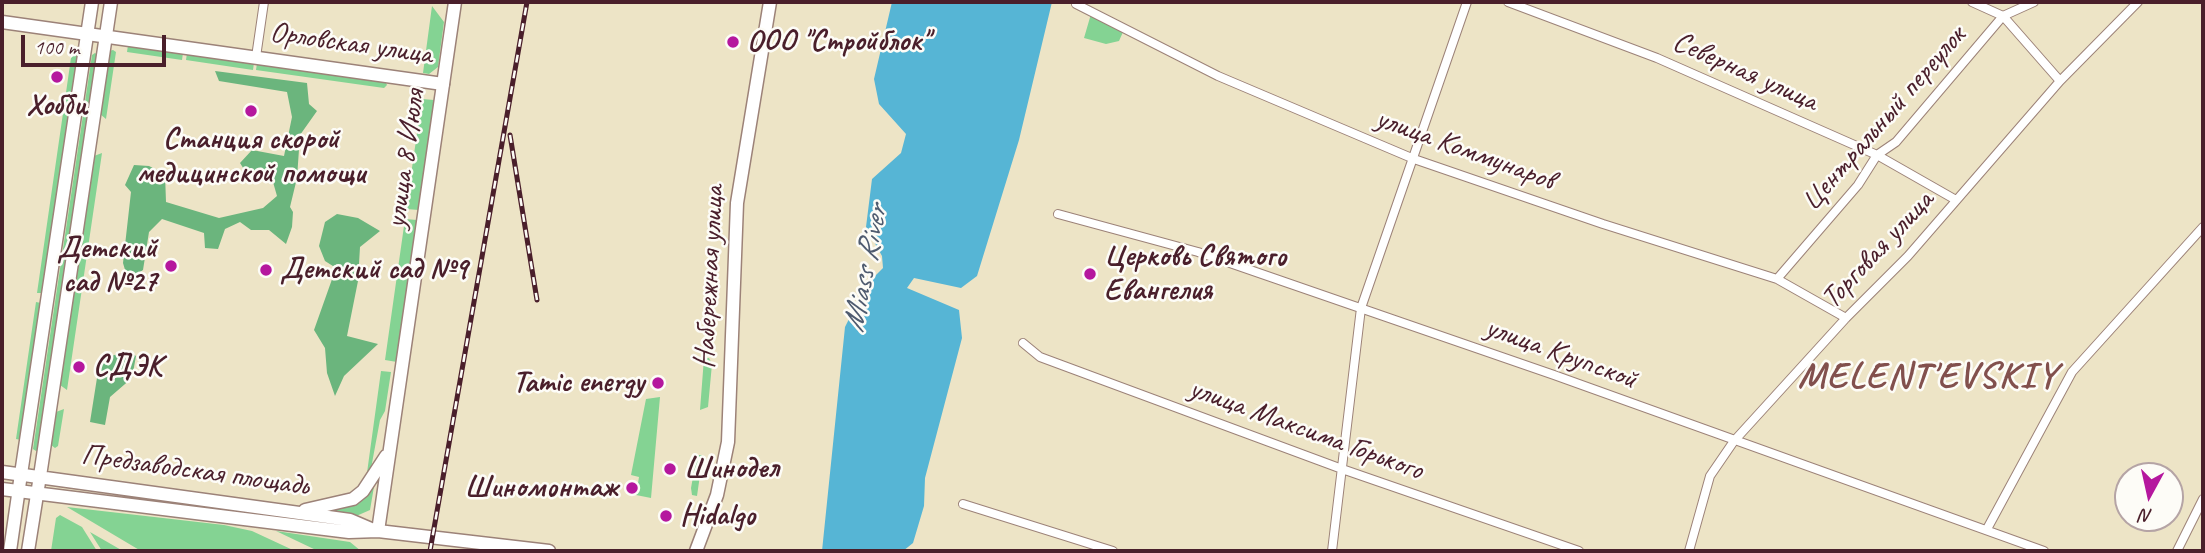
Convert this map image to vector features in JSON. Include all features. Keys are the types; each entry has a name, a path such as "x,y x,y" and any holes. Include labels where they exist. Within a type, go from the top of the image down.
{"main road":[{"path":"10,551 92,2"},
{"path":"28,551 111,2"},
{"name":"улица 8 Июля","path":"378,531 455,2"},
{"name":"Набережная улица","path":"695,550 717,495 728,442 736,207 771,2"},
{"name":"Орловская улица","path":"2,22 443,84"},
{"path":"293,512 354,499 363,491 390,449"},
{"name":"Предзаводская площадь","path":"2,472 351,520 378,531"},
{"path":"2,489 37,492"},
{"name":"Предзаводская площадь","path":"37,492 349,532 378,531 549,551"}],"street":[{"path":"256,57 264,2"},
{"path":"1332,551 1361,308 1467,2"},
{"name":"Северная улица","path":"1508,2 1657,58 1877,155 1956,200"},
{"path":"1972,2 2003,16 2060,81"},
{"name":"Центральный переулок","path":"1777,279 1858,185 1877,155 1896,142 2003,16 2034,2"},
{"name":"Торговая улица","path":"1689,551 1710,475 1734,441 1846,318 1908,256 2060,81 2138,2"},
{"name":"улица Коммунаров","path":"1076,4 1218,76 1414,159 1603,225 1777,279 1846,318"},
{"name":"улица Крупской","path":"1058,214 1198,252 2044,551"},
{"path":"1987,529 2072,372 2203,227"},
{"name":"улица Максима Горького","path":"1023,343 1040,357 1342,469 1579,551"},
{"path":"2177,551 2203,499"},
{"path":"963,504 1113,551"}],"green space":[{"path":"432,6 444,22 438,67 429,74 423,73"},
{"path":"1091,14 1123,32 1119,41 1106,44 1084,38"},
{"path":"128,45 183,53 182,60 127,52"},
{"path":"72,51 78,51 43,293 37,293"},
{"path":"109,51 116,52 106,119 100,114"},
{"path":"95,53 99,56 40,450 36,451 33,449 92,55"},
{"path":"187,53 254,63 253,70 186,60"},
{"path":"257,63 385,81 387,85 384,88 256,70"},
{"path":"215,71 307,83 309,104 317,111 300,135 297,178 290,207 293,212 292,227 286,244 269,230 251,230 240,222 225,229 218,249 205,248 204,233 162,219 149,232 143,270 128,280 123,263 131,192 125,185 134,165 149,166 165,174 166,202 219,218 263,208 277,196 273,182 247,174 240,163 252,150 284,156 292,117 287,92 219,81"},
{"path":"422,99 434,100 419,210 406,209"},
{"path":"102,153 67,390 60,385 94,156"},
{"path":"337,214 358,218 380,231 360,247 358,281 347,336 378,344 344,376 335,396 327,373 325,348 314,330 336,268 325,261 319,246 325,222"},
{"path":"405,219 417,220 397,362 385,360"},
{"path":"36,302 41,303 21,440 16,439"},
{"path":"129,351 136,356 132,378 110,397 105,425 90,422 100,359"},
{"path":"704,358 709,358 712,364 708,407 700,410"},
{"path":"381,371 391,372 385,411 380,420 370,474 366,480"},
{"path":"660,397 651,498 636,495 639,477 631,475 646,399"},
{"path":"64,409 58,446 55,448 51,445 56,412"},
{"path":"697,455 702,455 702,461 697,496 692,495 691,488"},
{"path":"376,475 370,510 354,517 308,512 347,503"},
{"path":"67,507 224,525 252,531 295,551 141,551"},
{"path":"60,515 82,527 97,551 51,551 56,518"},
{"path":"276,531 350,542 361,551 318,551"},
{"path":"90,532 123,551 102,551"}],"water":[{"path":"892,2 1052,2 1019,140 977,276 961,288 914,278 907,288 959,310 962,338 925,478 924,506 913,543 903,551 822,551 845,327 866,285 883,268 882,256 866,227 872,179 901,153 906,134 879,104 874,79"}],"railway":[{"path":"430,551 527,2"},
{"path":"510,135 537,300"}],"place":[{"name":"ООО \"Стройблок\"","path":"733,42"},
{"name":"Хобби","path":"57,77"},
{"name":"Станция скорой медицинской помощи","path":"251,111"},
{"name":"Детский сад №27","path":"171,266"},
{"name":"Детский сад №9","path":"266,270"},
{"name":"Церковь Святого Евангелия","path":"1090,274"},
{"name":"СДЭК","path":"79,367"},
{"name":"Tamic energy","path":"658,383"},
{"name":"Шинодел","path":"670,469"},
{"name":"Шиномонтаж","path":"632,488"},
{"name":"Hidalgo","path":"666,516"}],"district":[{"name":"MELENT'EVSKIY","path":"1928,377"}],"water label":[{"name":"Miass River","path":"866,269"}]}
